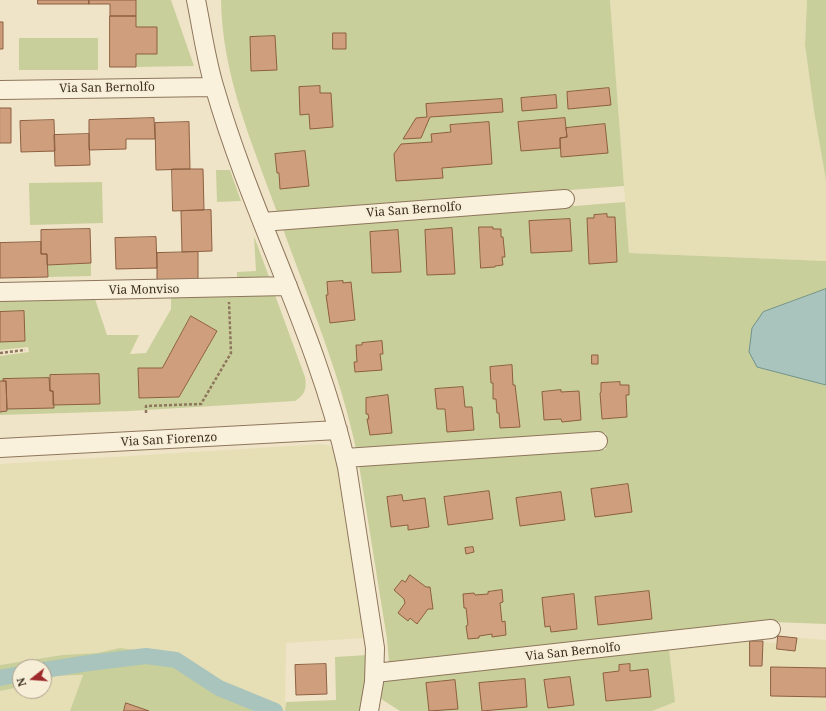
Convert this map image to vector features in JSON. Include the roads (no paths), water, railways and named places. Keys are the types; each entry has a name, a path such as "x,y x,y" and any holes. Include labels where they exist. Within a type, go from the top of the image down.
{"street":[{"path":"196,0 214,87 247,182 288,286 324,384 345,458 374,639 375,673 370,711"},
{"name":"Via San Bernolfo","path":"0,90 214,87"},
{"name":"Via San Bernolfo","path":"262,222 565,199"},
{"name":"Via Monviso","path":"0,292 288,286"},
{"name":"Via San Fiorenzo","path":"0,448 338,430"},
{"path":"345,458 598,442"},
{"name":"Via San Bernolfo","path":"375,673 771,629"}],"water":[{"path":"826,289 826,385 757,367 749,352 752,328 763,312"}],"waterway":[{"path":"52,669 146,656 176,660 219,688 275,711"},
{"path":"0,678 12,676"}]}
